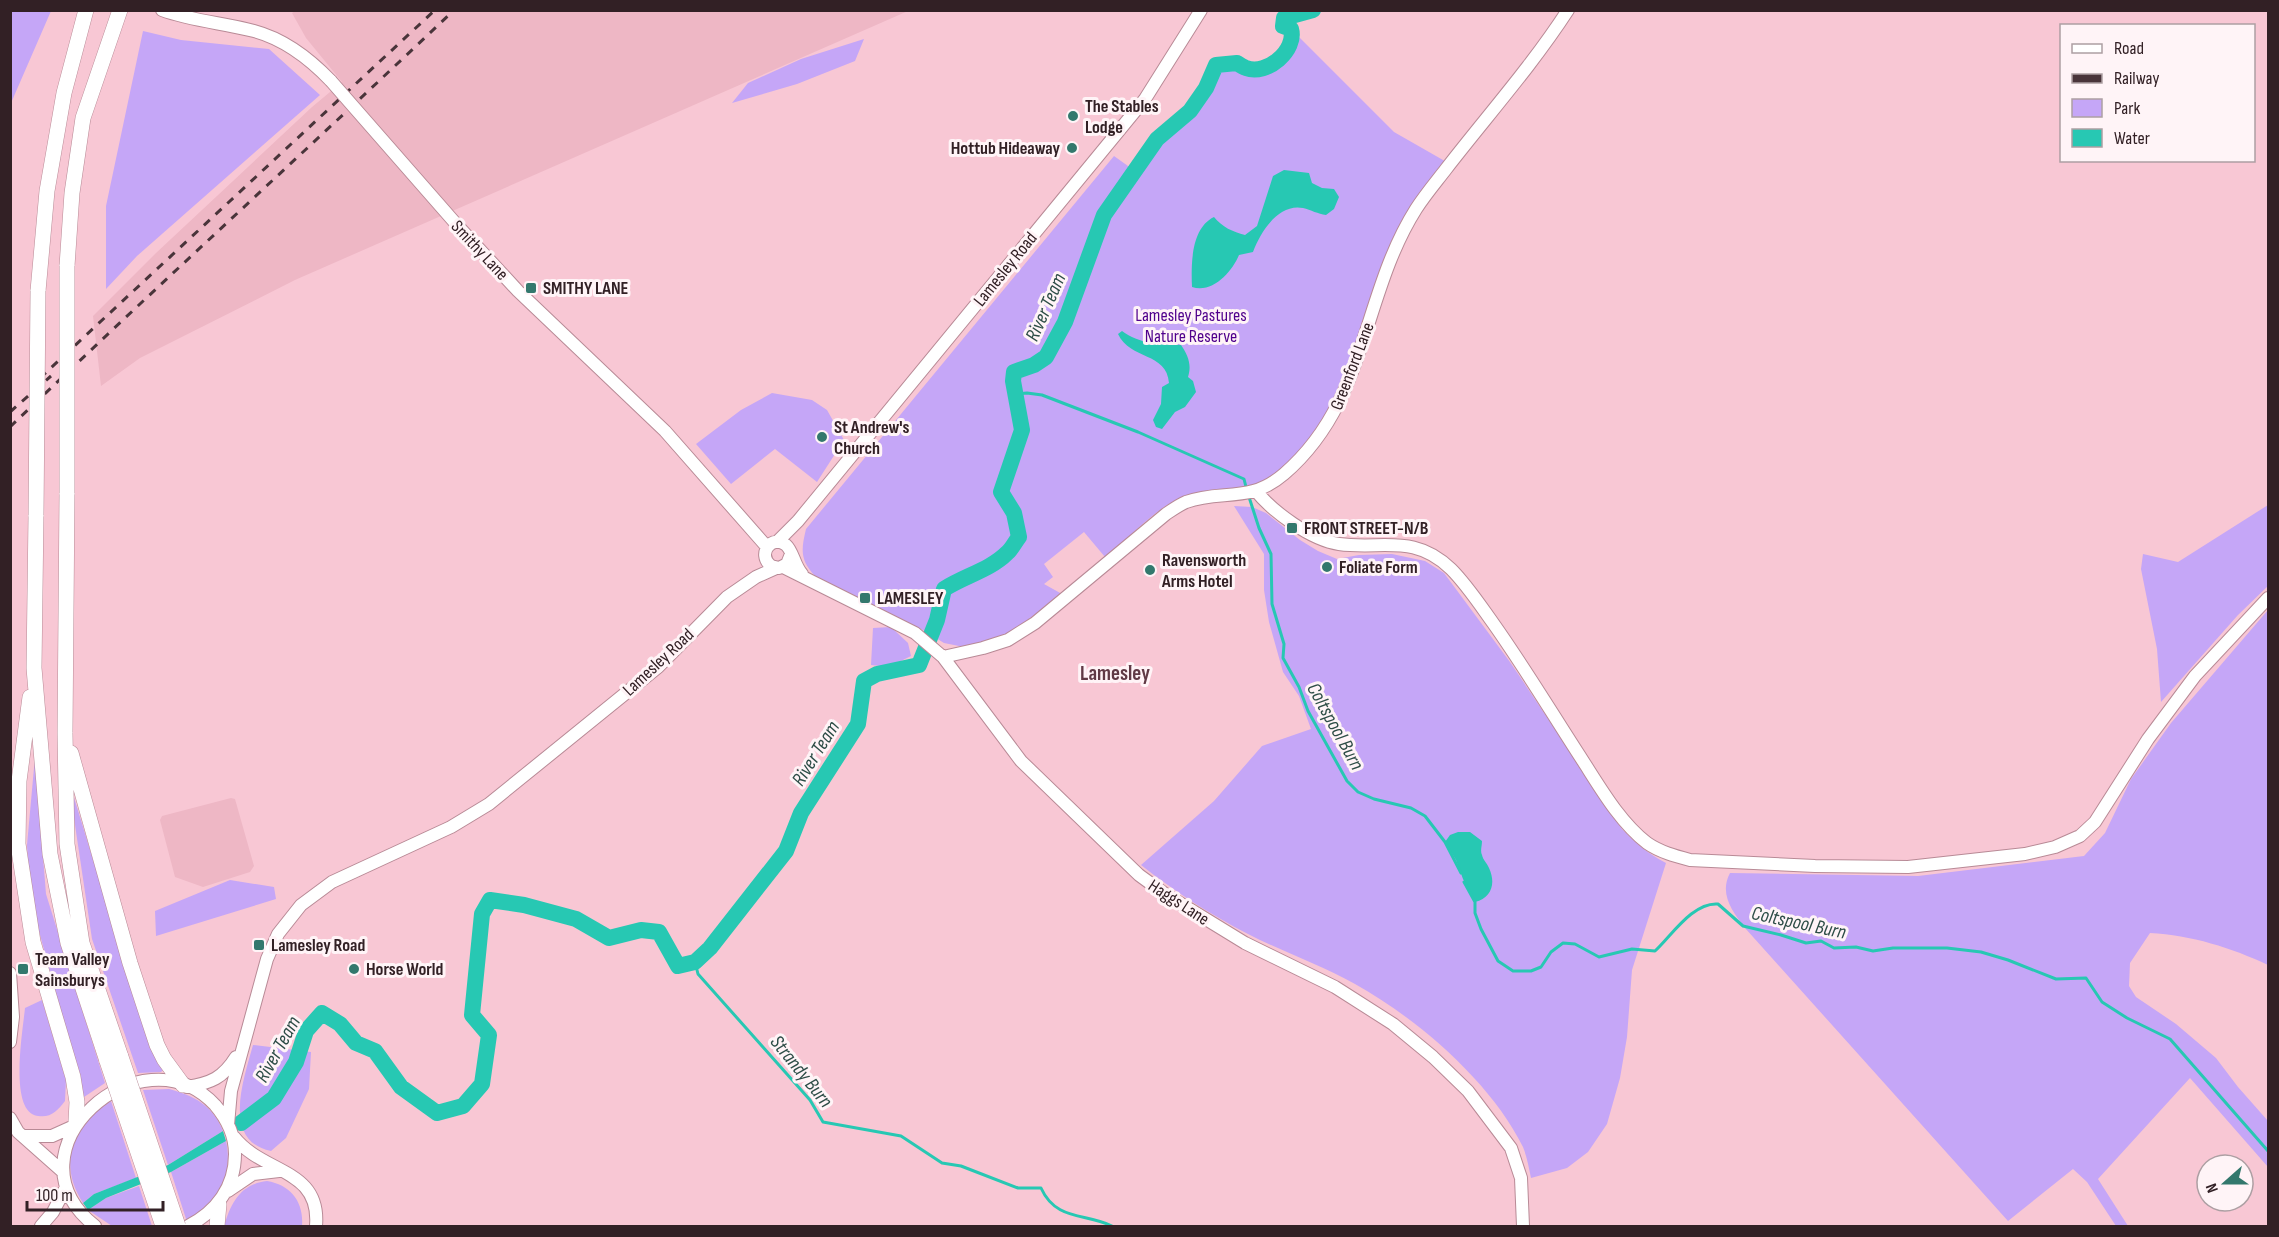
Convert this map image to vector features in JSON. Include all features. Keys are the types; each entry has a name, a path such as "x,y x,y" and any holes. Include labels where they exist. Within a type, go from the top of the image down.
{"highway":[{"path":"74,1124 77,1102 73,1077 33,942 18,844 19,780 33,668 38,291 47,191 64,93 86,10"},
{"path":"120,10 83,118 72,193 67,266 65,733 67,844 82,944 163,1227"},
{"path":"33,668 50,854 68,943 178,1227"},
{"path":"65,733 130,963 157,1045 167,1065 185,1086"},
{"path":"217,1227 223,1198"}],"street":[{"name":"Lamesley Road","path":"772,544 798,521 1144,99 1201,10"},
{"name":"Greenford Lane","path":"941,656 983,648 1008,640 1035,622 1166,513 1184,503 1256,491 1281,476 1299,461 1330,422 1344,395 1398,241 1417,208 1481,122 1524,73 1568,10"},
{"name":"Smithy Lane","path":"163,11 195,20 253,30 274,38 309,60 331,81 518,291 665,431 772,544"},
{"path":"1256,491 1264,502 1307,532 1338,544 1412,546 1434,556 1450,568 1506,642 1600,788 1628,825 1649,844 1689,860 1815,866 1908,867 2025,854 2080,836 2095,822 2148,739 2195,676 2268,598"},
{"name":"Lamesley Road","path":"790,552 798,521"},
{"path":"783,543 790,552 789,562 779,568 771,566 766,560 765,552 772,544 783,543"},
{"name":"Haggs Lane","path":"790,552 796,568 808,578"},
{"name":"Lamesley Road","path":"223,1198 235,1159 231,1131 231,1091 272,946 285,923 310,896 343,876 451,827 489,804 652,672 719,604 749,581 766,560"},
{"name":"Lamesley Road","path":"749,581 779,568"},
{"name":"Haggs Lane","path":"779,568 808,578 915,633 941,656 1021,761 1139,875 1165,894 1245,943 1335,987 1393,1024 1433,1057 1468,1091 1511,1148 1521,1178 1523,1227"},
{"path":"10,973 13,1008 10,1042"},
{"name":"Lamesley Road","path":"185,1086 210,1083 221,1077 243,1046"},
{"path":"23,1136 58,1135 74,1124 94,1103 123,1086 155,1081 185,1086 210,1101 252,1156 298,1180 308,1191 315,1204 316,1227"},
{"path":"10,1118 23,1136 62,1171"},
{"path":"74,1124 63,1151 62,1171 65,1189 80,1214 95,1227"},
{"path":"188,1227 252,1174 280,1170"},
{"path":"41,1227 53,1212 65,1189"}],"shaded area":[{"path":"295,11 908,11 295,280 140,358 101,386 93,316 156,253 312,107 342,82 306,38 292,13"},
{"path":"231,798 235,799 254,866 250,872 203,887 175,877 160,820 162,816"}],"green space":[{"path":"10,11 51,11 11,103"},
{"name":"Lamesley Pastures Nature Reserve","path":"1291,29 1394,132 1450,164 1417,208 1344,395 1313,445 1256,491 1240,488 1203,491 1171,503 1158,511 1105,557 1084,532 1044,564 1053,577 1044,584 1062,594 1005,637 973,646 944,643 923,630 815,576 804,560 803,543 806,529 1114,156 1135,171 1157,139 1190,111 1206,88 1216,65 1237,63 1246,69 1265,68 1277,60 1290,46 1293,37"},
{"path":"143,31 181,40 269,49 320,95 137,256 106,289 106,206"},
{"path":"864,39 855,61 797,84 732,103 748,83 801,59"},
{"path":"772,393 812,400 827,410 844,440 817,482 775,449 731,484 696,444 741,410"},
{"path":"2268,505 2268,586 2238,615 2161,702 2157,649 2141,569 2143,554 2178,562"},
{"path":"1234,506 1252,507 1266,513 1300,540 1337,559 1359,555 1392,554 1425,561 1444,573 1510,662 1622,829 1642,848 1666,863 1632,970 1627,1037 1620,1078 1607,1124 1588,1152 1567,1168 1531,1178 1523,1147 1492,1099 1451,1054 1403,1015 1342,977 1261,941 1220,919 1141,865 1214,801 1262,746 1311,729 1299,696 1283,672 1269,622 1264,590 1264,554"},
{"path":"2268,610 2268,965 2211,943 2181,936 2150,933 2130,963 2129,986 2136,997 2176,1024 2216,1058 2268,1121 2268,1167 2190,1078 2098,1179 2128,1226 2116,1226 2087,1182 2073,1169 2008,1221 1745,928 1726,895 1730,873 1918,876 2084,856 2105,833 2131,779 2171,723"},
{"path":"891,627 908,643 911,656 889,667 871,665 873,628"},
{"path":"35,757 46,894 105,1083 84,1097 30,898 27,845"},
{"path":"68,778 149,1042 163,1070 161,1072 138,1073 92,939"},
{"path":"230,880 274,887 276,899 156,936 155,911"},
{"path":"42,1000 66,1080 65,1101 47,1116 38,1116 29,1111 23,1101 20,1086 20,1051 25,1008"},
{"path":"253,1045 311,1052 309,1089 286,1138 271,1151 256,1145 246,1135 241,1122 242,1090"},
{"path":"169,1089 202,1103 214,1114 223,1131 168,1165 143,1090"},
{"path":"111,1101 136,1178 94,1194 83,1203 77,1193 71,1172 70,1161 74,1140 87,1117"},
{"path":"226,1141 227,1166 220,1188 206,1206 187,1222 171,1172"},
{"path":"267,1181 283,1186 294,1196 301,1209 302,1226 224,1226 234,1202 243,1190"},
{"path":"139,1186 152,1226 112,1226 88,1210 106,1198"}],"water":[{"path":"1284,170 1309,173 1312,183 1322,188 1334,189 1339,197 1334,209 1326,215 1303,208 1286,210 1265,228 1253,252 1239,255 1232,268 1220,280 1207,287 1192,287 1194,248 1206,222 1214,217 1228,229 1245,235 1257,226 1273,176"},
{"path":"1122,331 1143,341 1181,345 1187,356 1190,368 1188,377 1193,381 1196,392 1185,407 1175,412 1162,429 1156,427 1153,420 1161,404 1162,387 1169,383 1167,373 1162,366 1124,342 1118,334"},
{"path":"1470,832 1482,841 1481,853 1491,874 1492,884 1489,893 1475,902 1445,842 1450,835"},
{"path":"223,1131 226,1141 171,1172 106,1198 88,1210 83,1203 94,1194 168,1165"}],"waterway":[{"name":"River Team","path":"241,1123 274,1098 296,1062 306,1031 322,1013 340,1024 356,1043 375,1051 401,1087 437,1113 463,1106 482,1084 489,1035 472,1015 482,914 490,900 524,905 576,919 609,938 641,930 659,932 678,966 695,962 710,948 786,851 801,813 858,724 864,681 877,674 919,665 937,620 944,589 1000,559 1019,537 1014,513 1001,492 1022,430 1013,381 1014,372 1034,365 1046,357 1065,322 1104,215 1157,139 1190,111 1206,88 1216,65 1237,63 1245,68 1254,69 1271,65 1285,53 1292,37 1291,29 1283,26 1284,18 1313,10"},
{"name":"Coltspool Burn","path":"1015,394 1042,395 1138,432 1244,479 1247,491"},
{"name":"Coltspool Burn","path":"1249,497 1259,528 1271,554 1272,604 1284,644 1283,658 1299,687 1308,711 1347,781 1358,792 1374,799 1411,808 1425,816 1445,842 1461,873"},
{"name":"Coltspool Burn","path":"1464,882 1475,902 1475,913 1481,929 1498,961 1513,971 1531,971 1541,967 1551,952 1563,943 1575,944 1599,957 1632,949 1655,951 1700,908 1718,904 1743,926 1806,943 1821,941 1834,948 1856,947 1873,951 1893,948 1947,948 1981,952 2056,979 2086,978 2102,1002 2127,1018 2170,1039 2268,1151"},
{"name":"Strandy Burn","path":"695,962 698,974 810,1100 823,1122 901,1136 942,1163 961,1166 1018,1188 1041,1188 1047,1199 1063,1211 1112,1226"}],"railway":[{"path":"40,378 435,10"},
{"path":"10,427 454,10"},
{"path":"10,412 51,376"}],"place":[{"name":"The Stables Lodge","path":"1073,116"},
{"name":"Hottub Hideaway","path":"1072,148"},
{"name":"SMITHY LANE","path":"531,288"},
{"name":"St Andrew's Church","path":"822,437"},
{"name":"FRONT STREET-N/B","path":"1292,528"},
{"name":"Foliate Form","path":"1327,567"},
{"name":"Ravensworth Arms Hotel","path":"1150,570"},
{"name":"LAMESLEY","path":"865,598"},
{"name":"Lamesley Road","path":"259,945"},
{"name":"Team Valley Sainsburys","path":"23,969"},
{"name":"Horse World","path":"354,969"}],"district":[{"name":"Lamesley","path":"1115,673"}]}
